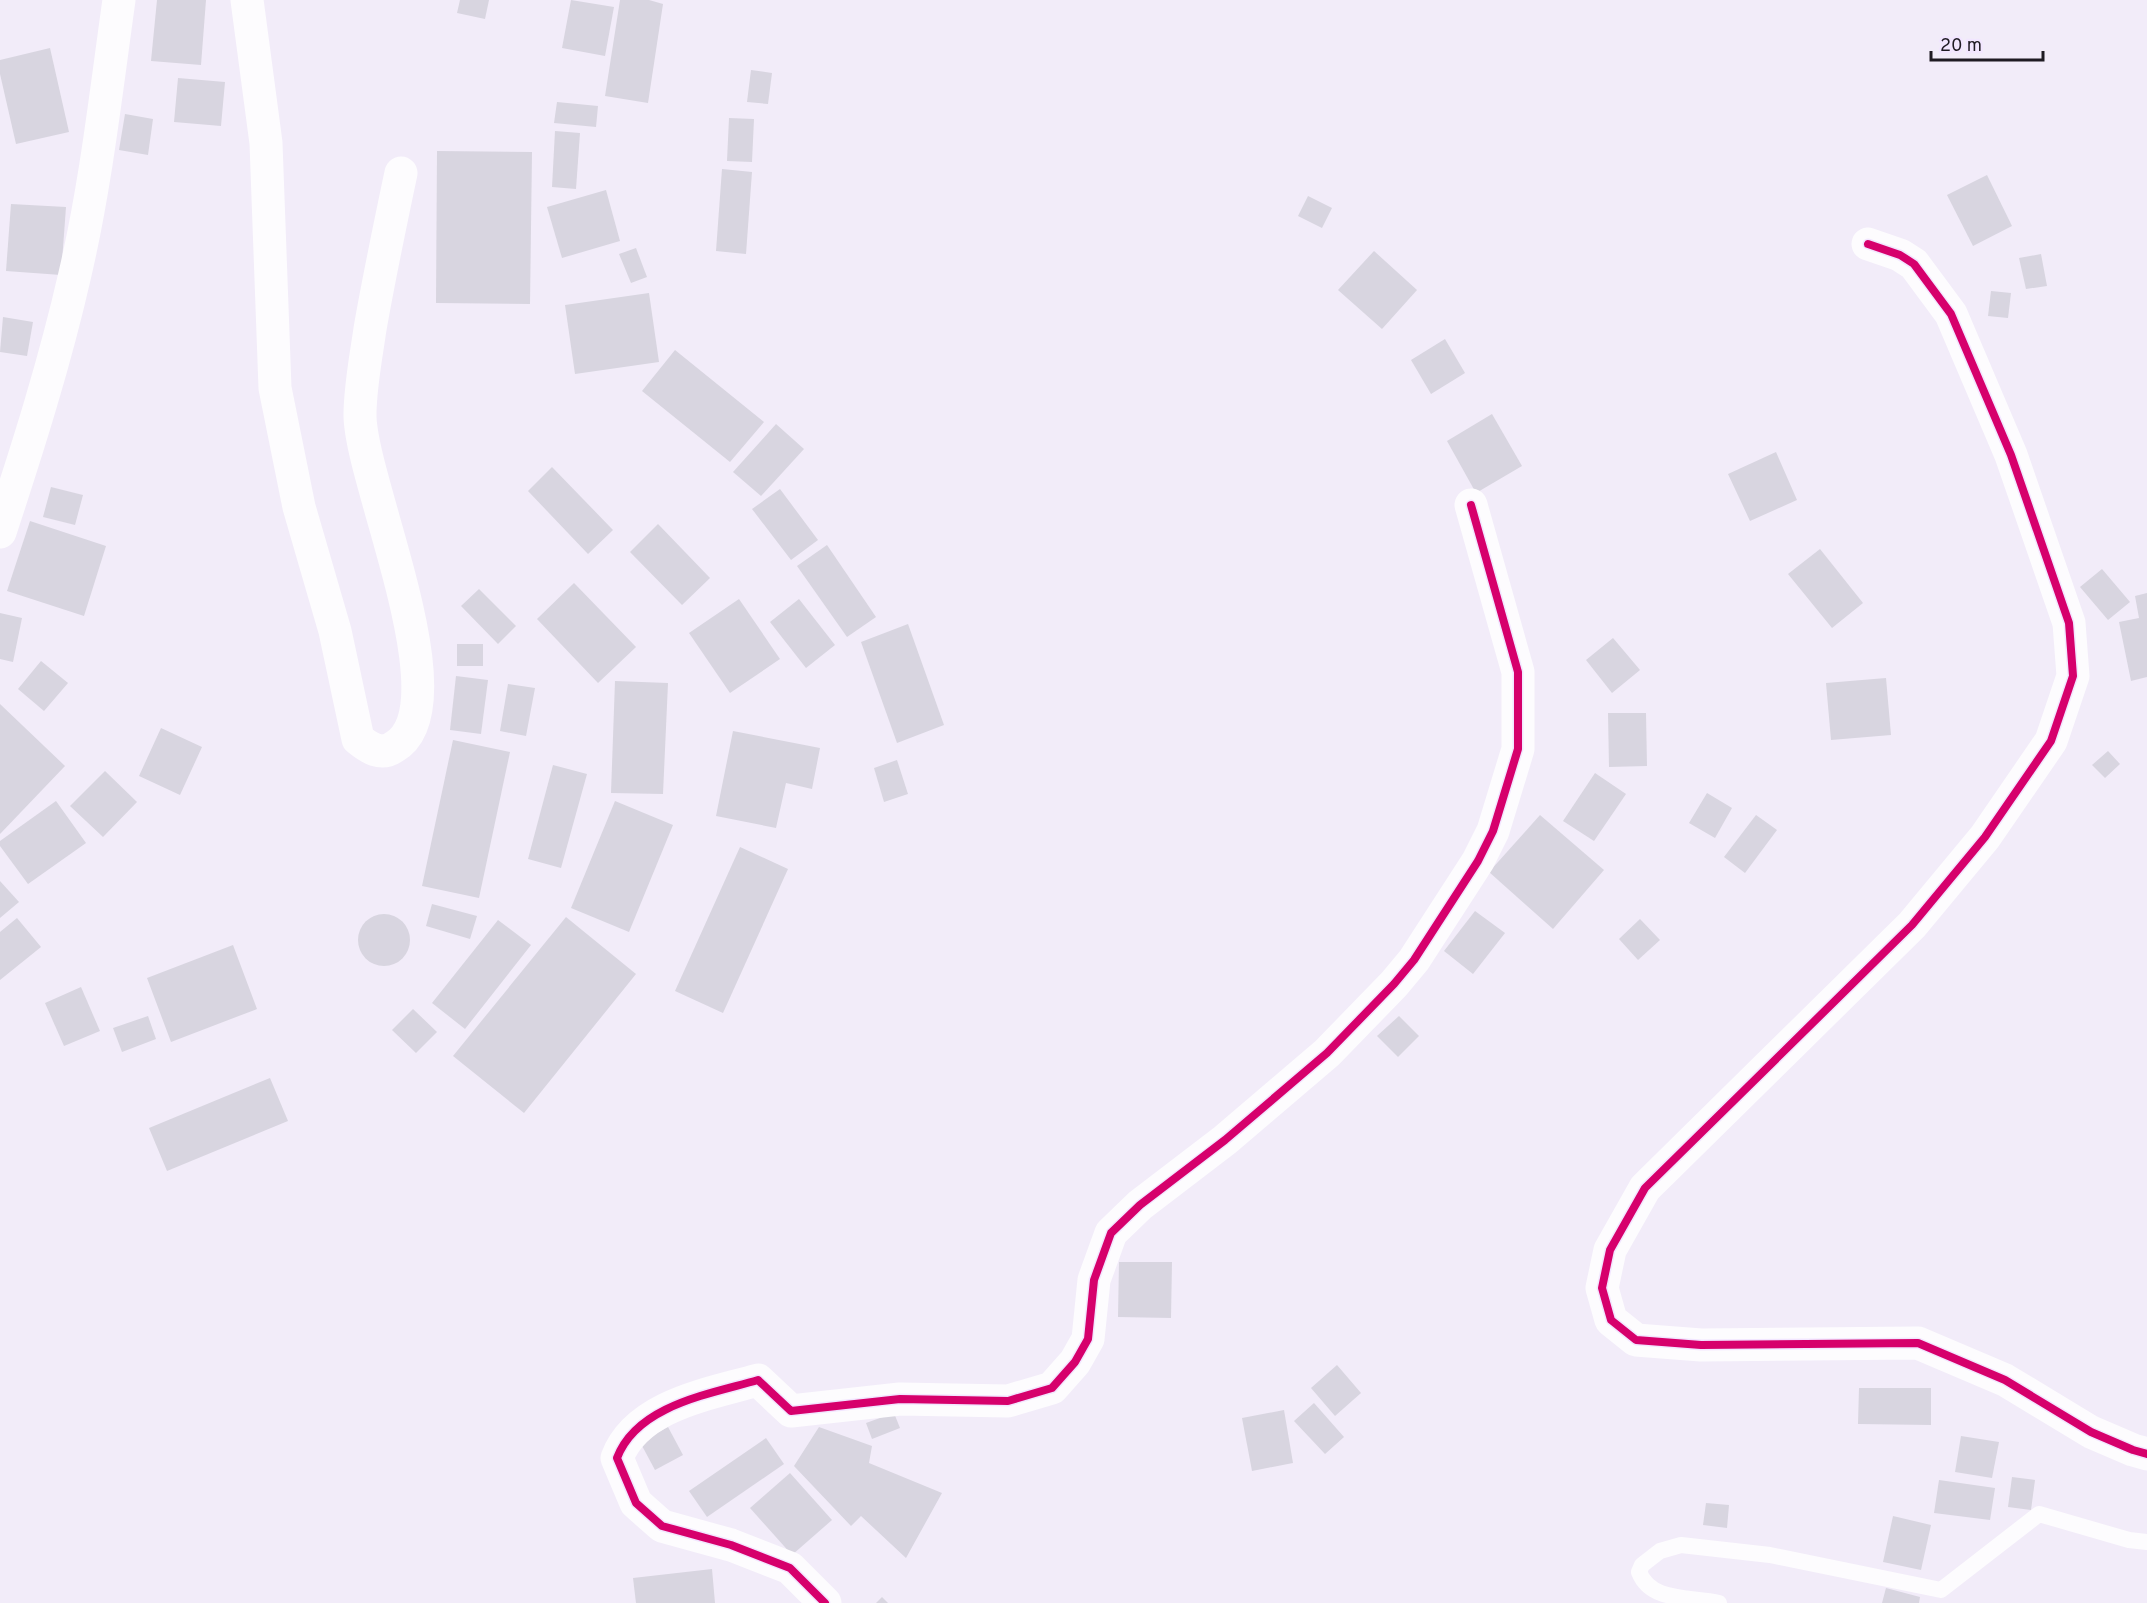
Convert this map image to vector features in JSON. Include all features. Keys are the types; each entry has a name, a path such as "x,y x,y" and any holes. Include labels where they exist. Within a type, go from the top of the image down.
{"street":[{"path":"0,532 44,398 75,274 92,192 119,0"},
{"path":"247,0 266,143 275,388 299,507 335,632 358,739 368,747 383,752 396,747 415,720 417,668 410,615 369,473 360,416 367,352 381,266 401,173"},
{"path":"1868,244 1887,249 1914,264 1951,314 2011,455 2069,623 2073,676 2051,741 1985,837 1912,925 1645,1188 1610,1250 1602,1288 1611,1320 1636,1341 1701,1345 1918,1343 2005,1380 2091,1432 2147,1454"},
{"path":"825,1603 790,1568 731,1545 662,1526 636,1503 617,1458 623,1442 659,1415 683,1402 758,1380 791,1411 900,1399 1008,1401 1052,1388 1076,1362 1088,1339 1094,1280 1111,1233 1140,1205 1225,1140 1327,1053 1394,984 1414,960 1478,861 1492,831 1518,749 1520,691 1518,672 1471,505"}],"lane":[{"path":"1719,1603 1702,1599 1668,1597 1653,1592 1642,1581 1640,1572 1642,1565 1660,1551 1681,1545 1770,1555 1941,1590 2039,1514 2129,1540 2147,1542"}],"building":[{"path":"157,0 206,0 201,65 151,61"},
{"path":"460,0 489,0 485,19 457,13"},
{"path":"571,0 614,7 605,56 562,48"},
{"path":"620,0 649,0 663,4 648,103 605,96"},
{"path":"50,48 69,132 16,144 0,74 0,60"},
{"path":"751,70 772,73 768,104 747,102"},
{"path":"178,78 225,82 221,126 174,122"},
{"path":"557,102 598,106 596,127 554,123"},
{"path":"125,114 153,119 148,155 119,150"},
{"path":"729,118 754,119 752,162 727,161"},
{"path":"555,131 580,133 576,189 552,187"},
{"path":"437,151 532,152 530,304 436,303"},
{"path":"722,169 752,172 746,254 716,251"},
{"path":"1987,175 2012,226 1973,246 1947,195"},
{"path":"606,190 620,241 562,258 547,207"},
{"path":"1308,196 1332,208 1322,228 1298,216"},
{"path":"11,204 66,207 61,275 6,271"},
{"path":"636,248 647,277 631,283 619,254"},
{"path":"1374,251 1417,290 1382,329 1338,290"},
{"path":"2041,254 2047,286 2026,289 2019,258"},
{"path":"1991,291 2011,293 2008,318 1988,316"},
{"path":"649,293 659,362 575,374 565,305"},
{"path":"3,317 33,322 27,356 0,352"},
{"path":"1445,339 1465,373 1431,394 1411,360"},
{"path":"675,350 764,422 730,462 642,391"},
{"path":"1492,414 1522,466 1476,493 1447,441"},
{"path":"776,424 804,449 761,496 733,472"},
{"path":"1776,452 1797,500 1750,521 1728,474"},
{"path":"552,467 613,530 588,554 528,491"},
{"path":"51,487 83,495 75,525 43,517"},
{"path":"780,489 818,540 791,560 752,509"},
{"path":"30,521 106,546 84,616 7,591"},
{"path":"658,524 710,578 682,605 630,552"},
{"path":"827,545 876,617 847,637 797,566"},
{"path":"1820,549 1863,603 1832,628 1788,574"},
{"path":"2102,569 2130,602 2108,620 2080,587"},
{"path":"574,583 636,647 598,683 537,619"},
{"path":"479,589 516,626 498,644 461,606"},
{"path":"2147,593 2147,677 2131,681 2119,622 2139,618 2135,596"},
{"path":"739,599 780,659 730,693 689,633"},
{"path":"799,599 835,645 806,668 770,622"},
{"path":"0,613 22,618 13,662 0,659"},
{"path":"908,624 944,725 897,743 861,642"},
{"path":"1613,638 1640,670 1612,693 1586,660"},
{"path":"457,644 483,644 483,666 457,666"},
{"path":"41,661 68,683 44,711 18,689"},
{"path":"456,676 488,680 481,734 450,730"},
{"path":"1886,678 1891,735 1831,740 1826,683"},
{"path":"615,681 668,683 663,794 611,793"},
{"path":"508,684 535,688 526,736 500,731"},
{"path":"0,704 65,766 0,834"},
{"path":"1608,713 1646,713 1647,766 1609,767"},
{"path":"161,728 202,747 180,795 139,776"},
{"path":"733,731 820,748 812,789 786,783 776,828 716,816"},
{"path":"453,740 510,752 479,898 422,886"},
{"path":"2108,751 2120,764 2105,778 2092,765"},
{"path":"897,760 908,794 884,802 874,768"},
{"path":"553,765 587,774 561,868 528,859"},
{"path":"105,771 137,802 103,837 70,806"},
{"path":"1595,773 1626,794 1594,841 1563,821"},
{"path":"1707,793 1732,808 1715,838 1689,823"},
{"path":"56,801 86,843 28,884 0,846 0,841"},
{"path":"615,801 673,825 629,932 571,908"},
{"path":"1540,815 1604,870 1553,929 1489,872"},
{"path":"1756,815 1777,830 1745,873 1724,857"},
{"path":"740,847 788,869 723,1013 675,991"},
{"path":"0,881 19,902 0,918"},
{"path":"432,904 477,916 470,939 426,926"},
{"path":"1475,911 1505,933 1473,974 1444,951"},
{"path":"384,914 398,918 406,926 410,940 406,954 398,962 384,966 370,962 362,954 358,940 362,926 370,918"},
{"path":"566,917 636,974 524,1113 453,1056"},
{"path":"17,918 41,947 0,980 0,932"},
{"path":"1640,919 1660,940 1638,960 1619,939"},
{"path":"498,920 531,945 465,1029 432,1003"},
{"path":"233,945 257,1009 171,1042 147,978"},
{"path":"81,987 100,1031 64,1046 45,1003"},
{"path":"413,1009 437,1032 416,1053 392,1030"},
{"path":"148,1016 156,1039 122,1052 113,1028"},
{"path":"1399,1016 1419,1036 1398,1057 1377,1036"},
{"path":"270,1078 288,1121 167,1171 149,1128"},
{"path":"1119,1262 1172,1262 1171,1318 1118,1317"},
{"path":"1337,1365 1361,1393 1335,1416 1311,1388"},
{"path":"1859,1388 1931,1388 1931,1425 1858,1424"},
{"path":"1314,1403 1344,1437 1325,1454 1294,1421"},
{"path":"1284,1410 1293,1463 1252,1471 1242,1418"},
{"path":"894,1413 900,1428 872,1439 866,1423"},
{"path":"668,1427 683,1455 655,1470 640,1442"},
{"path":"819,1427 872,1446 869,1463 942,1493 906,1558 861,1516 851,1526 794,1466"},
{"path":"1961,1436 1999,1442 1992,1478 1955,1472"},
{"path":"766,1438 784,1464 707,1517 689,1491"},
{"path":"790,1473 832,1520 792,1555 750,1508"},
{"path":"2012,1477 2035,1480 2031,1510 2008,1507"},
{"path":"1939,1480 1995,1488 1990,1520 1934,1513"},
{"path":"1706,1503 1729,1505 1727,1528 1703,1525"},
{"path":"1893,1516 1931,1525 1921,1570 1883,1562"},
{"path":"712,1569 715,1603 636,1603 633,1578"},
{"path":"1886,1588 1920,1597 1919,1603 1882,1603"},
{"path":"882,1597 888,1603 876,1603"}],"cycle path":[{"path":"1868,244 1900,255 1914,264 1951,314 2011,455 2069,623 2073,676 2051,741 1985,837 1912,925 1645,1188 1610,1250 1602,1288 1611,1320 1636,1340 1701,1345 1918,1343 2005,1380 2091,1432 2147,1454"},
{"path":"825,1603 790,1568 731,1545 662,1526 636,1503 617,1458 627,1440 641,1425 677,1404 758,1380 791,1411 900,1399 1008,1401 1052,1388 1075,1362 1088,1339 1094,1280 1111,1233 1140,1205 1225,1140 1327,1053 1394,984 1414,960 1478,861 1493,831 1518,749 1518,672 1471,505"}]}
